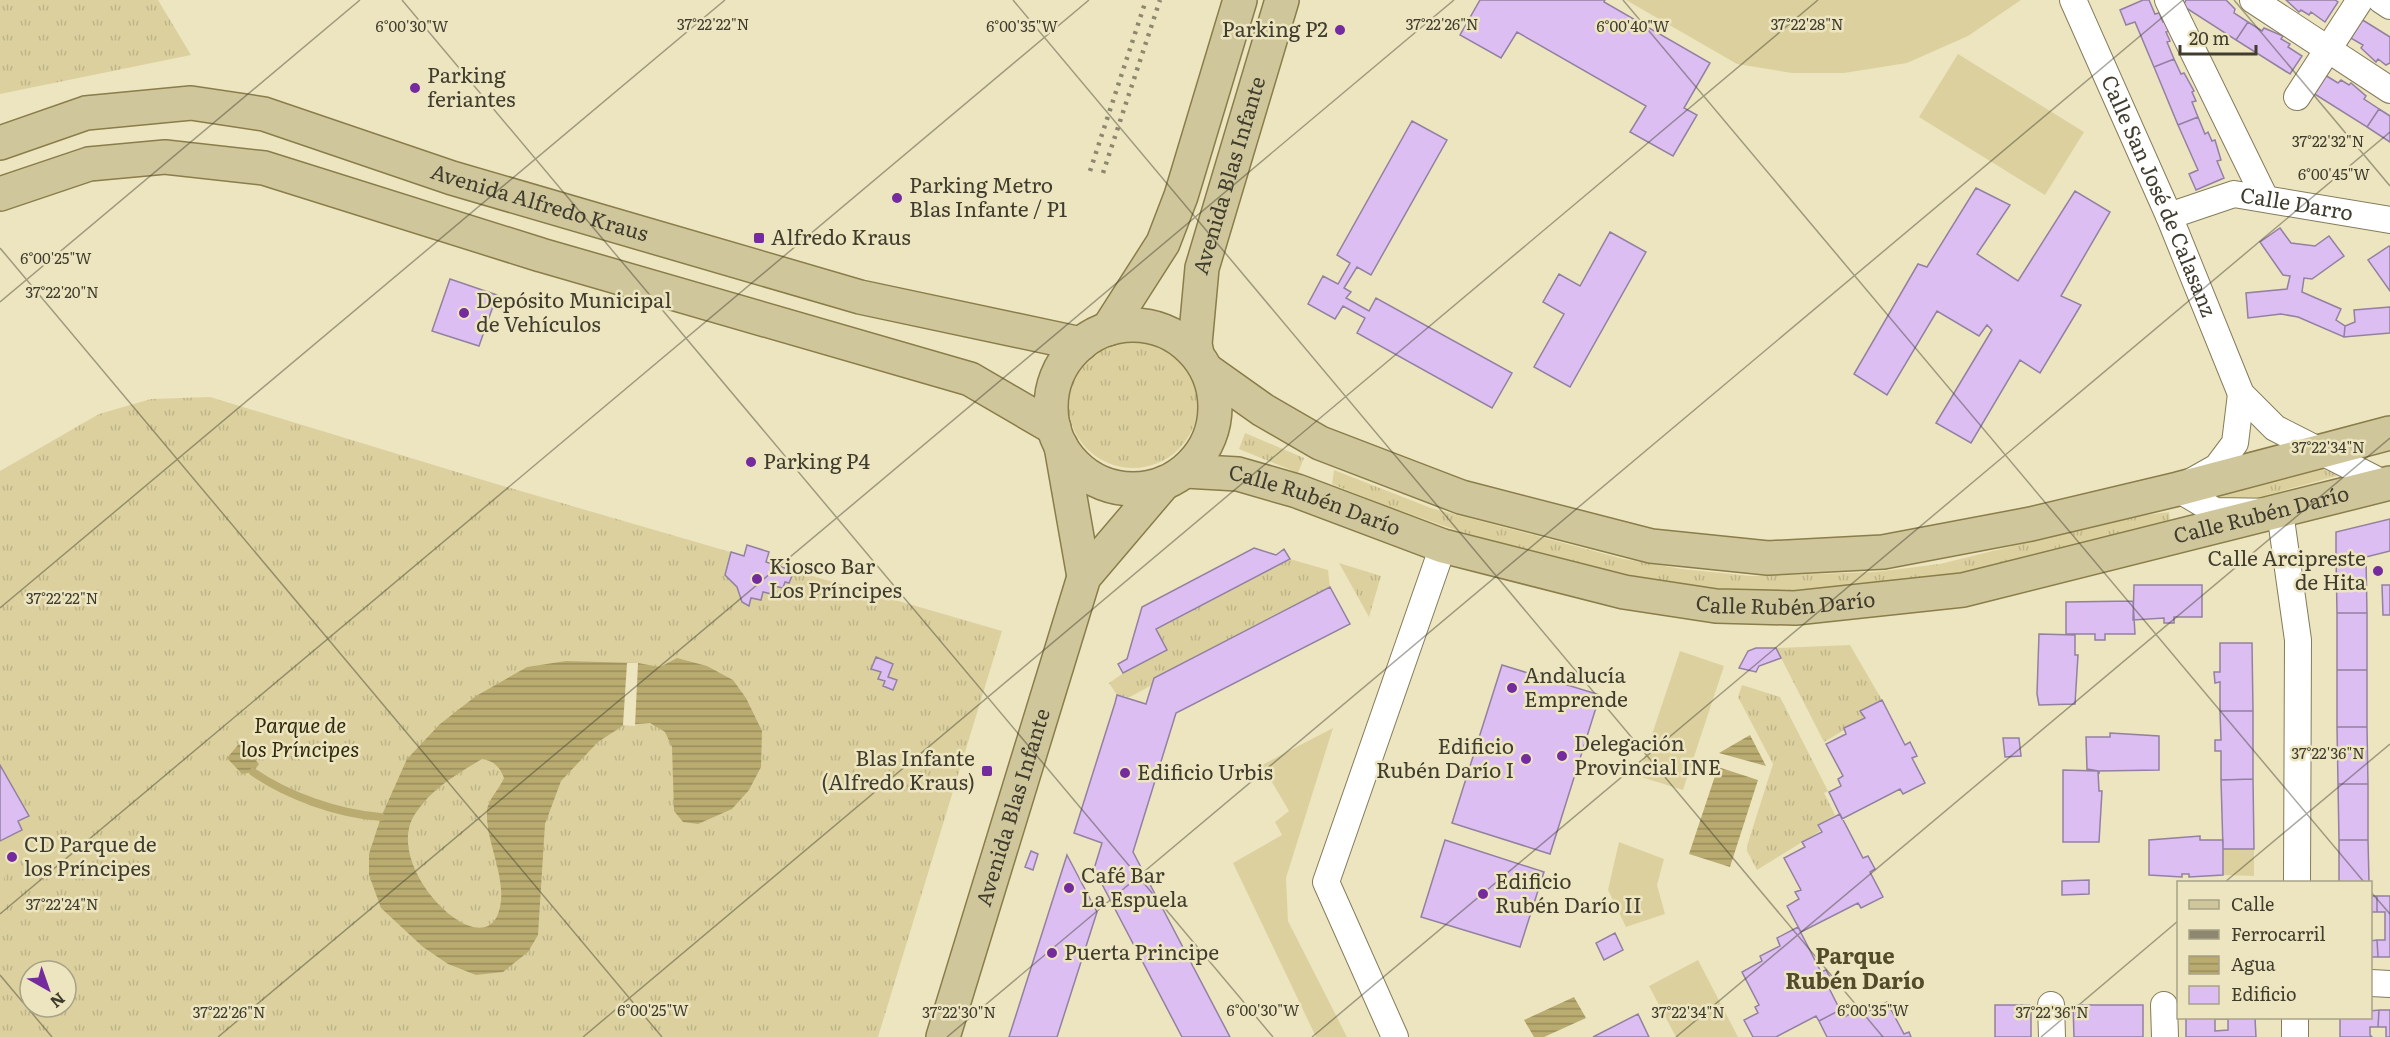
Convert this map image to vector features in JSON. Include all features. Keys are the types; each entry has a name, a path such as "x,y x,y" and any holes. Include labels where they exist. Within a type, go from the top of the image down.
{"main road":[{"name":"Avenida Blas Infante","path":"1095,336 1163,243 1181,196 1240,0"},
{"name":"Avenida Blas Infante","path":"1202,363 1195,344 1202,268 1282,0"},
{"name":"Avenida Alfredo Kraus","path":"0,143 86,113 191,103 264,114 452,178 860,297 1095,336"},
{"path":"0,195 88,164 165,157 264,168 541,255 970,379 1057,437 1076,466 1095,480 1117,487 1141,489 1174,477"},
{"path":"1132,324 1156,328 1179,338 1202,363 1215,398 1214,425 1203,450 1174,477 1084,577 1051,405 1055,381 1065,361 1095,336 1132,324"},
{"name":"Calle Rubén Darío","path":"1202,363 1263,410 1320,443 1461,497 1651,546 1768,558 1883,552 2031,524 2178,489 2390,433"},
{"name":"Calle Rubén Darío","path":"1174,477 1238,474 1287,488 1443,546 1624,592 1716,606 1796,608 1963,590 2388,484"},
{"name":"Avenida Blas Infante","path":"943,1037 1084,577"}],"street":[{"name":"Calle San José de Calasanz","path":"2073,0 2169,216 2241,394"},
{"path":"2168,0 2265,198"},
{"path":"2253,0 2390,90"},
{"path":"2297,97 2360,0"},
{"path":"2381,0 2390,6"},
{"name":"Calle Darro","path":"2169,216 2234,194 2390,220"},
{"path":"2241,394 2275,428 2388,484"},
{"path":"2241,394 2235,443 2217,467 2178,489 2215,511 2280,512 2298,640 2297,881"},
{"path":"1395,1037 1326,882 1443,546"},
{"path":"2372,983 2390,984"},
{"path":"2051,1005 2052,1037"},
{"path":"2164,1005 2165,1037"},
{"path":"2295,1019 2295,1037"}],"green space":[{"path":"0,0 158,0 191,55 0,94"},
{"path":"1626,0 2021,0 1968,36 1907,63 1844,73 1792,73 1737,64"},
{"path":"1958,54 2084,132 2045,195 1919,117"},
{"path":"1133,338 1158,343 1179,357 1193,378 1198,403 1193,428 1179,449 1158,463 1133,468 1108,463 1087,449 1073,428 1068,403 1073,378 1087,357 1108,343"},
{"name":"Parque de los Príncipes","path":"210,397 493,483 1002,631 878,1037 0,1037 0,471 99,414 151,399"},
{"path":"1245,433 1304,458 1298,473 1239,449"},
{"path":"2324,465 2344,474 2230,505 2204,494"},
{"path":"1334,470 1431,508 1624,559 1682,569 1751,576 1875,572 1940,564 2131,517 2169,512 2170,522 1994,566 1887,586 1817,592 1746,591 1675,583 1604,571 1464,533 1332,484"},
{"path":"1290,559 1328,570 1330,587 1154,678 1152,685 1130,697 1117,695 1109,683 1125,672 1156,629"},
{"path":"1339,563 1381,576 1369,617"},
{"path":"1850,645 1882,700 1860,711 1865,718 1824,742 1776,648"},
{"path":"1680,651 1724,666 1683,790 1638,776"},
{"path":"1742,685 1780,697 1828,791 1824,793 1835,815 1817,825 1820,831 1757,870 1747,851 1747,846 1773,764 1738,697"},
{"path":"1333,728 1286,878 1288,921 1347,1037 1316,1037 1233,863 1282,835 1275,822 1289,811 1262,765"},
{"name":"CD Parque de los Príncipes","path":"0,765 45,845 3,869 7,913 0,938"},
{"path":"1619,842 1664,859 1657,885 1665,914 1626,927 1608,890"},
{"path":"2223,849 2254,849 2254,876 2223,875"},
{"path":"1698,960 1738,1037 1676,1037 1649,986"}],"water":[{"path":"677,658 707,666 733,680 746,698 762,731 761,767 749,790 732,809 698,824 683,822 674,811 672,747 665,732 650,723 624,725 598,742 561,781 545,824 538,935 528,952 503,972 476,975 448,964 423,947 381,908 369,875 369,854 381,817 407,759 440,724 476,696 527,667 566,661 638,663 660,667","holes":["482,759 496,765 504,778 487,810 487,823 499,876 501,901 498,914 488,926 472,927 454,918 421,882 411,859 408,835 415,814 421,805 445,783"]},
{"path":"1750,735 1766,766 1719,753"},
{"path":"253,744 253,757 259,764 253,772 242,774 227,758 238,745"},
{"path":"1718,767 1758,780 1730,867 1689,854"},
{"path":"1574,997 1586,1018 1544,1037 1534,1037 1524,1020"}],"pier":[{"path":"627,663 638,663 635,726 623,725"}],"building":[{"path":"1480,0 1605,0 1604,2 1710,63 1684,108 1697,115 1673,156 1630,132 1646,106 1517,32 1501,58 1460,35"},
{"path":"2143,0 2149,0 2155,14 2159,13 2170,31 2166,32 2170,41 2167,42 2174,59 2154,67 2135,22 2126,25 2120,10"},
{"path":"2186,0 2226,0 2235,9 2234,13 2248,22 2236,40 2183,6"},
{"path":"2286,0 2335,0 2338,2 2325,22 2311,12 2309,15 2301,10 2299,12"},
{"path":"2361,19 2390,37 2390,63 2386,65 2378,59 2376,62 2361,48 2363,45 2349,37"},
{"path":"2248,22 2262,31 2264,28 2283,36 2281,39 2290,44 2288,47 2302,56 2290,74 2236,40"},
{"path":"2174,59 2181,74 2184,73 2194,91 2192,92 2196,101 2192,102 2198,117 2178,125 2154,67"},
{"path":"2325,75 2338,83 2341,80 2349,85 2351,83 2366,96 2364,99 2379,109 2367,127 2313,93"},
{"path":"2379,109 2390,116 2390,142 2367,127"},
{"path":"2198,117 2205,134 2208,132 2212,141 2215,140 2221,160 2217,161 2224,178 2196,190 2189,174 2198,170 2178,125"},
{"path":"1412,121 1447,140 1371,275 1357,267 1344,288 1351,292 1346,298 1369,311 1376,298 1512,373 1492,408 1357,333 1365,318 1343,306 1335,319 1308,304 1323,276 1338,284 1350,263 1337,255"},
{"path":"1976,188 2010,205 1977,254 2018,281 2075,191 2110,212 2061,296 2081,305 2040,373 2020,360 1971,443 1936,423 1992,330 1987,325 1979,336 1937,311 1887,395 1854,374 1918,264 1927,267"},
{"path":"2280,228 2291,243 2315,246 2329,236 2344,256 2312,279 2304,278 2302,292 2341,309 2336,320 2345,326 2344,337 2298,317 2281,314 2248,318 2246,293 2287,289 2290,276 2283,275 2260,242"},
{"path":"1610,232 1646,252 1570,387 1534,367 1564,314 1543,302 1559,274 1580,286"},
{"path":"2389,246 2390,248 2390,291 2368,260"},
{"name":"Depósito Municipal de Vehículos","path":"450,279 497,295 479,346 432,331"},
{"path":"2390,307 2390,333 2344,337 2345,326 2355,322 2354,310"},
{"path":"2390,519 2390,551 2366,557 2336,556 2336,532"},
{"path":"747,545 769,552 766,562 794,571 789,583 785,582 783,588 774,586 772,594 763,592 761,600 751,598 749,606 742,602 737,587 725,575 731,552 744,556"},
{"path":"1254,548 1276,555 1284,549 1290,559 1156,629 1167,650 1123,673 1118,664 1127,659 1142,607"},
{"path":"2336,556 2366,557 2367,613 2337,613"},
{"path":"2134,585 2202,585 2202,617 2174,617 2174,623 2164,623 2164,618 2133,620"},
{"path":"2382,585 2390,585 2390,615 2383,615"},
{"name":"Edificio Urbis","path":"1330,587 1350,624 1176,713 1133,852 1230,1037 1182,1037 1094,869 1102,843 1074,833 1117,695 1146,704 1154,678"},
{"path":"2133,601 2135,634 2105,634 2105,640 2095,640 2095,634 2066,634 2066,602"},
{"path":"2337,613 2367,613 2367,670 2337,670"},
{"path":"2039,634 2075,635 2075,655 2078,655 2075,704 2039,705 2037,694"},
{"path":"2220,643 2252,643 2253,711 2220,711 2220,682 2215,683 2214,672 2220,672"},
{"path":"1756,648 1776,648 1781,658 1759,666 1756,672 1739,668 1748,651"},
{"path":"876,657 893,664 888,677 897,680 893,690 883,686 885,681 878,679 881,672 871,669"},
{"name":"Edificio Rubén Darío I","path":"1502,665 1600,695 1550,854 1452,823"},
{"path":"2337,670 2367,670 2367,727 2337,727"},
{"path":"1882,700 1905,745 1910,742 1917,756 1912,758 1925,783 1903,794 1900,789 1842,819 1829,792 1841,786 1838,779 1843,776 1826,744 1846,734 1844,728 1865,718 1860,711"},
{"path":"2220,711 2253,711 2253,779 2221,780 2221,751 2215,751 2215,740 2221,740"},
{"path":"2337,727 2367,727 2368,784 2338,784"},
{"path":"2110,733 2159,736 2159,770 2099,771 2099,774 2098,771 2087,769 2086,737 2110,737"},
{"path":"2003,738 2019,738 2021,756 2005,757"},
{"path":"0,765 29,816 18,821 22,830 0,841"},
{"path":"2063,770 2098,771 2099,791 2102,791 2099,842 2063,842"},
{"path":"2253,779 2254,849 2223,849 2221,780"},
{"path":"2338,784 2368,784 2368,840 2339,840"},
{"path":"1840,814 1863,858 1868,856 1875,869 1870,872 1883,897 1861,908 1858,903 1801,932 1787,906 1799,899 1795,892 1801,890 1784,858 1805,847 1802,842 1822,832 1818,825"},
{"path":"2200,836 2200,840 2223,840 2223,875 2189,877 2189,874 2182,874 2182,877 2149,875 2149,840"},
{"name":"Edificio Rubén Darío II","path":"1445,840 1544,872 1520,947 1421,917"},
{"path":"2339,840 2368,840 2369,881 2339,881"},
{"path":"1031,851 1038,854 1033,870 1025,867"},
{"path":"1067,855 1097,912 1057,1037 1009,1037"},
{"path":"2089,880 2089,894 2062,895 2062,881"},
{"path":"2372,896 2377,896 2377,912 2372,912"},
{"path":"2377,896 2390,896 2390,957 2378,957 2377,940 2385,940 2385,912 2377,912"},
{"path":"1798,927 1821,972 1826,970 1833,983 1828,986 1840,1010 1819,1021 1816,1016 1776,1037 1753,1037 1744,1020 1758,1013 1755,1007 1759,1005 1742,972 1762,961 1760,956 1780,946 1777,938"},
{"path":"1615,933 1623,950 1604,960 1596,943"},
{"path":"2377,940 2378,957 2372,957 2372,941"},
{"path":"1887,1002 1904,1034 1909,1032 1911,1037 1827,1037 1819,1021 1840,1010 1844,1017 1864,1007 1867,1012"},
{"path":"1995,1005 2031,1005 2031,1037 1995,1037"},
{"path":"2073,1005 2143,1005 2143,1037 2074,1037"},
{"path":"2379,1010 2390,1010 2390,1037 2386,1037 2386,1027 2378,1027"},
{"path":"2379,1010 2378,1027 2370,1027 2372,1037 2340,1037 2340,1019 2372,1019 2372,1011"},
{"path":"1638,1014 1649,1037 1593,1037"},
{"path":"2186,1019 2215,1019 2215,1031 2228,1030 2228,1019 2255,1019 2256,1037 2186,1037"}],"waterway":[{"path":"253,772 282,789 331,808 381,817"}],"railway":[{"path":"1090,171 1146,0"},
{"path":"1103,173 1160,0"}],"place":[{"name":"Parking P2","path":"1340,30"},
{"name":"Parking feriantes","path":"415,88"},
{"name":"Parking Metro Blas Infante / P1","path":"897,198"},
{"name":"Alfredo Kraus","path":"759,238"},
{"name":"Depósito Municipal de Vehículos","path":"464,313"},
{"name":"Parking P4","path":"751,462"},
{"name":"Calle Arcipreste de Hita","path":"2378,571"},
{"name":"Kiosco Bar Los Príncipes","path":"757,579"},
{"name":"Andalucía Emprende","path":"1512,688"},
{"name":"Delegación Provincial INE","path":"1562,756"},
{"name":"Edificio Rubén Darío I","path":"1526,759"},
{"name":"Blas Infante (Alfredo Kraus)","path":"987,771"},
{"name":"Edificio Urbis","path":"1125,773"},
{"name":"CD Parque de los Príncipes","path":"12,857"},
{"name":"Café Bar La Espuela","path":"1069,888"},
{"name":"Edificio Rubén Darío II","path":"1483,894"},
{"name":"Puerta Principe","path":"1052,953"}],"district":[{"name":"Parque Rubén Darío","path":"1855,968"}]}
